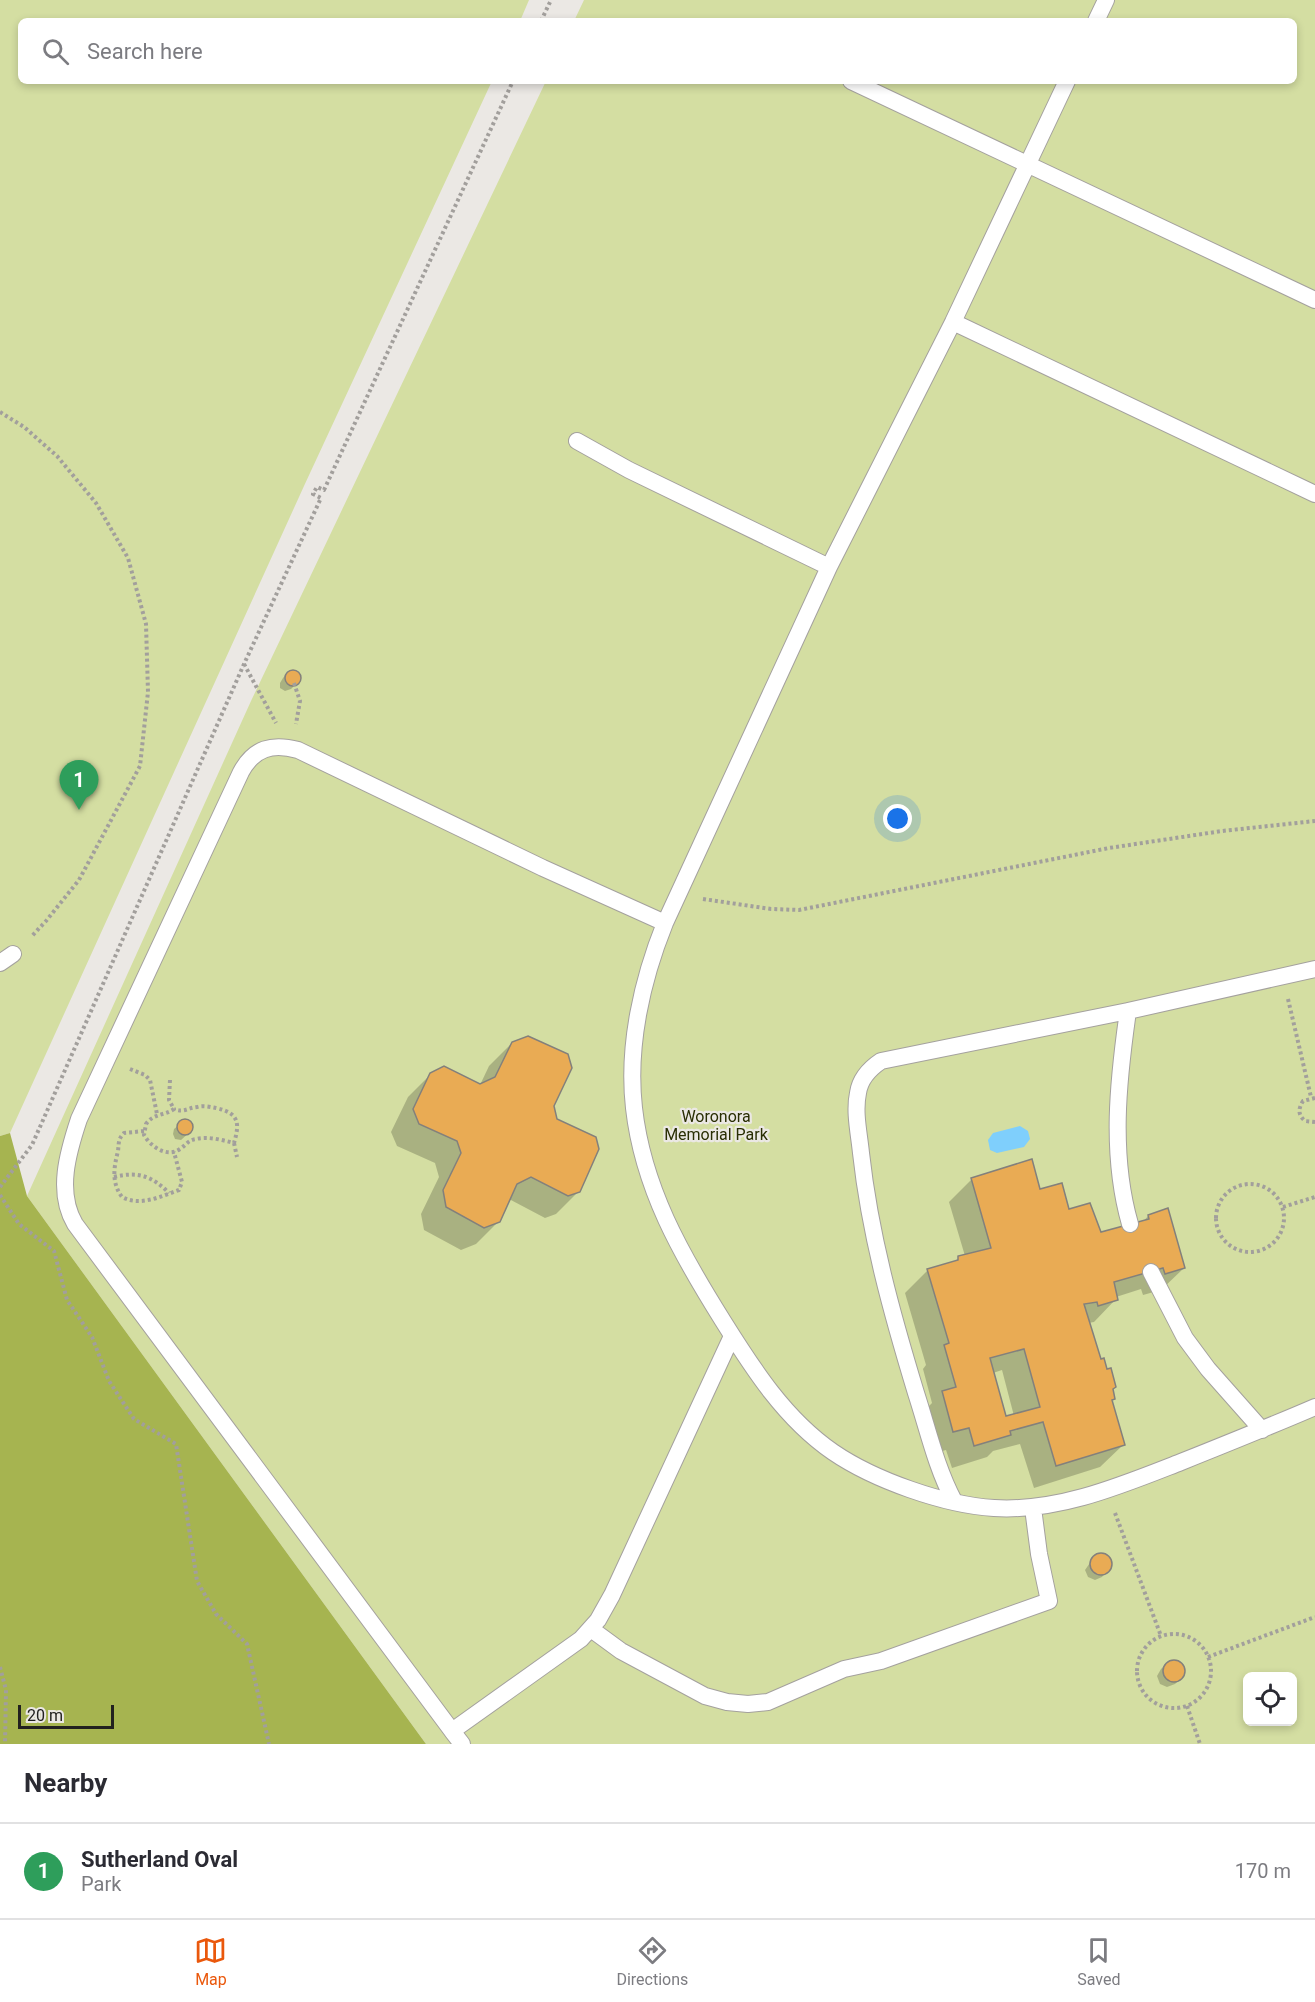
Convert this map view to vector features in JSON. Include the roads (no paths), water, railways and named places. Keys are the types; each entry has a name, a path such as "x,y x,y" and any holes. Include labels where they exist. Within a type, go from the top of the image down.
{"lane":[{"path":"1097,18 1106,0"},
{"path":"857,84 1315,300"},
{"path":"1066,84 952,322 829,567 665,923 639,1014 633,1081 637,1127 649,1180 686,1262 732,1335 778,1401 796,1421 832,1451 886,1480 954,1501 991,1508 1034,1508 1089,1496 1262,1430 1315,1407"},
{"path":"952,322 1315,494"},
{"path":"578,441 629,470 829,567"},
{"path":"665,923 543,868 298,750 272,747 263,750 252,756 245,765 80,1119 70,1148 66,1183 68,1207 71,1216 457,1737 571,1647 591,1629 602,1615 732,1335"},
{"path":"954,1501 931,1445 895,1323 872,1233 857,1115 858,1090 867,1072 881,1061 1128,1011 1315,969"},
{"path":"1128,1011 1122,1051 1117,1117 1121,1178 1130,1224"},
{"path":"1151,1272 1185,1338 1208,1369 1262,1430"},
{"path":"591,1629 621,1651 705,1696 737,1704 768,1702 844,1669 881,1661 1049,1601 1034,1508"}],"water":[{"path":"1020,1126 1028,1131 1030,1139 1024,1147 997,1153 990,1150 988,1140 993,1133"}],"place":[{"name":"Sutherland Oval","path":"79,810"}],"park label":[{"name":"Woronora Memorial Park","path":"716,1125"}]}
